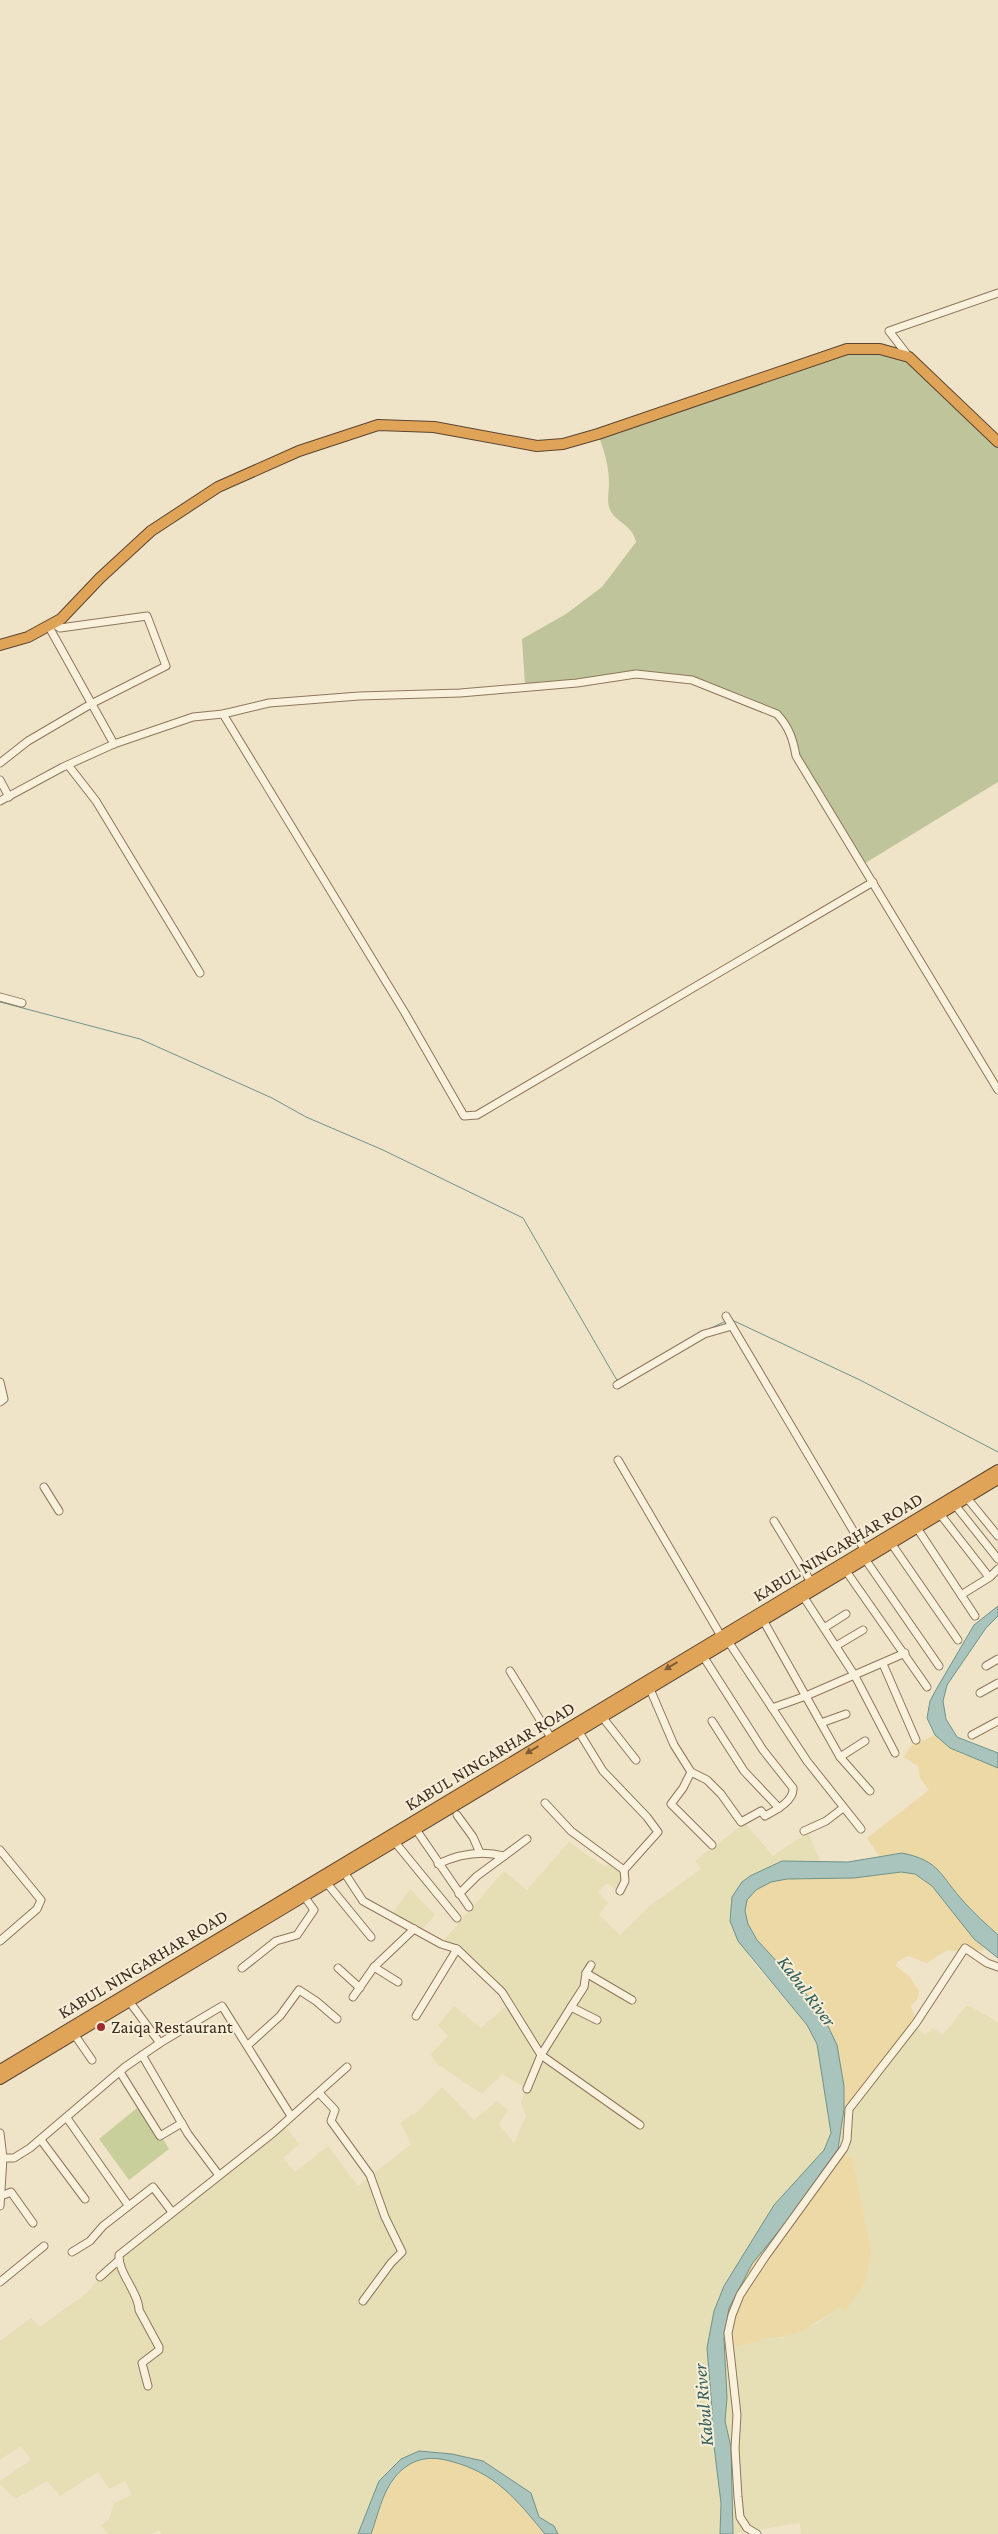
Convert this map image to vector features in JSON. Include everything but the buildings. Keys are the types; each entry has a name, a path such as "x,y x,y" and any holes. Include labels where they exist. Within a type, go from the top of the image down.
{"highway":[{"path":"0,645 28,637 52,626 151,531 218,487 299,451 378,425 434,427 537,446 563,444 598,434 847,349 880,349 909,357 998,442"},
{"name":"KABUL NINGARHAR ROAD","path":"0,2079 4,2067 554,1742 579,1732 603,1718 703,1656 724,1638 763,1620 846,1571 866,1555 998,1470"},
{"name":"KABUL NINGARHAR ROAD","path":"4,2067 74,2034 416,1828 724,1638 811,1582 891,1543 998,1479"}],"street":[{"path":"909,357 889,331 998,293"},
{"path":"0,763 28,741 91,704 166,666 147,616 60,628 52,626"},
{"path":"52,626 91,704 114,744"},
{"path":"0,801 68,765 114,744 193,717 223,714 269,703 359,696 470,692 577,683 636,674 692,680 777,714 786,724 793,739 796,756 998,1090"},
{"path":"223,714 405,1014 464,1116 477,1115 873,882"},
{"path":"68,765 96,800 200,973"},
{"path":"0,780 9,797"},
{"path":"0,997 22,1003"},
{"path":"726,1316 866,1555 940,1666"},
{"path":"617,1385 704,1334 732,1326"},
{"path":"0,1382 4,1399 0,1402"},
{"path":"618,1460 724,1638 807,1761 842,1808 861,1829"},
{"path":"44,1487 59,1511"},
{"path":"967,1498 998,1536"},
{"path":"955,1505 998,1559"},
{"path":"940,1514 989,1577"},
{"path":"774,1522 811,1582"},
{"path":"917,1528 975,1616"},
{"path":"891,1543 958,1640"},
{"path":"961,1595 998,1569"},
{"path":"846,1571 927,1687"},
{"path":"803,1596 855,1676 895,1753"},
{"path":"824,1628 846,1614"},
{"path":"763,1620 840,1757 870,1791"},
{"path":"836,1646 863,1630"},
{"path":"772,1708 855,1676 905,1653"},
{"path":"650,1689 674,1745 691,1772 706,1780 722,1794 741,1822 761,1811 765,1816 779,1808 788,1801 793,1788 763,1750 703,1656"},
{"path":"986,1666 998,1659"},
{"path":"882,1664 916,1740"},
{"path":"510,1671 554,1742"},
{"path":"980,1693 998,1684"},
{"path":"821,1723 846,1714"},
{"path":"603,1718 636,1760"},
{"path":"712,1721 744,1770 779,1808"},
{"path":"972,1735 998,1721"},
{"path":"579,1732 603,1771 647,1817 658,1832 624,1870 625,1881 620,1891"},
{"path":"840,1757 865,1741"},
{"path":"691,1772 683,1788 671,1804 712,1845"},
{"path":"545,1803 571,1831 624,1870"},
{"path":"804,1831 826,1821 842,1808"},
{"path":"457,1815 473,1837 480,1853"},
{"path":"416,1828 468,1907"},
{"path":"459,1894 477,1876 527,1839"},
{"path":"394,1841 457,1918"},
{"path":"0,1850 41,1900 37,1910 0,1941"},
{"path":"438,1864 457,1855 480,1853 504,1856"},
{"path":"344,1872 363,1901 414,1929 457,1949 502,1992 541,2055 640,2125"},
{"path":"326,1882 370,1937"},
{"path":"242,1968 276,1941 296,1935 314,1910 304,1896"},
{"path":"353,1997 374,1967 414,1929"},
{"path":"757,2534 747,2528 740,2516 738,2497 735,2448 737,2414 728,2333 740,2295 844,2148 848,2140 849,2109 916,2023 965,1948 988,1963 998,1967"},
{"path":"416,2016 457,1949"},
{"path":"527,2089 541,2055 584,1987 586,1973 591,1965"},
{"path":"374,1967 398,1982"},
{"path":"338,1968 360,1988"},
{"path":"586,1973 632,2000"},
{"path":"248,2044 280,2016 299,1990 316,2001 337,2019"},
{"path":"129,2001 160,2043"},
{"path":"3,2158 14,2158 41,2140 142,2055 222,2006 248,2044 291,2116"},
{"path":"571,2007 597,2020"},
{"path":"74,2034 92,2060"},
{"path":"142,2055 182,2123 218,2174"},
{"path":"148,2386 142,2364 159,2348 139,2310 139,2305 119,2254 218,2174 251,2151 347,2067"},
{"path":"120,2072 160,2136 182,2123"},
{"path":"319,2093 335,2110 331,2121 370,2175 385,2217 402,2252 391,2263 362,2301"},
{"path":"67,2118 128,2206"},
{"path":"0,2133 3,2158 0,2206"},
{"path":"41,2140 85,2199"},
{"path":"72,2252 90,2241 103,2226 154,2187 172,2212"},
{"path":"1,2196 11,2192 33,2223"},
{"path":"0,2282 44,2246"},
{"path":"100,2277 120,2260"}],"shaded area":[{"path":"745,1823 773,1856 808,1832 820,1861 805,1860 748,1956 807,2025 817,2044 831,2133 824,2150 778,2200 718,2298 708,2373 712,2409 712,2438 721,2503 720,2534 558,2534 554,2526 539,2517 533,2505 533,2498 495,2468 467,2457 429,2451 409,2455 358,2534 162,2534 159,2530 152,2534 108,2534 101,2526 109,2519 114,2503 132,2495 125,2481 109,2489 98,2472 60,2496 47,2481 15,2499 0,2484 0,2481 31,2460 21,2446 0,2460 0,2341 31,2318 40,2327 88,2292 94,2284 119,2264 121,2253 283,2124 299,2144 283,2158 295,2172 328,2146 358,2186 411,2144 400,2123 412,2114 414,2115 442,2087 474,2120 497,2101 508,2110 499,2124 514,2143 526,2116 521,2103 526,2088 502,2074 482,2094 436,2063 431,2054 448,2036 438,2025 454,2006 481,2028 511,2002 456,1948 442,1942 504,1871 527,1890 569,1842 605,1867 614,1859 629,1870 629,1882 620,1892 607,1883 598,1892 608,1903 599,1915 620,1935 652,1904 701,1869 695,1861"},
{"path":"410,1889 435,1915 421,1930 392,1914"},
{"path":"966,2006 970,2006 998,2022 998,2534 801,2534 800,2523 733,2534 731,2447 725,2421 727,2398 724,2350 774,2337 782,2338 816,2324 840,2307 852,2159 838,2149 844,2109 853,2109 916,2027 925,2035 932,2028 943,2035"}],"green space":[{"path":"847,349 909,357 998,442 998,782 862,865 796,756 793,739 777,714 692,680 636,674 603,679 525,685 522,639 566,614 602,587 636,542 631,531 615,517 609,507 608,470 598,434"},
{"path":"142,2104 169,2149 129,2180 99,2139"}],"sand":[{"path":"935,1735 950,1748 998,1768 998,1935 962,1901 941,1872 902,1853 879,1856 867,1838 929,1790 920,1778 918,1766 904,1757 911,1746"},
{"path":"901,1872 915,1874 932,1886 985,1950 947,1950 927,1963 908,1956 897,1962 896,1966 910,1977 919,1991 918,1998 911,2006 916,2027 853,2109 844,2109 841,2065 832,2034 810,1999 759,1942 746,1916 746,1903 754,1892 778,1879 796,1877 841,1879"},
{"path":"838,2149 852,2159 855,2170 871,2253 865,2283 846,2310 840,2307 817,2322 790,2335 774,2337 724,2350 729,2308 743,2278 764,2246 786,2222"},
{"path":"433,2457 460,2463 486,2473 514,2496 545,2534 371,2534 385,2496 398,2474 407,2466 419,2460"}],"water":[{"path":"998,1606 998,1616 986,1628 947,1685 943,1701 946,1719 957,1737 998,1753 998,1768 950,1748 935,1735 927,1718 930,1701 974,1625"},
{"path":"902,1853 925,1860 932,1865 968,1906 998,1935 998,1958 974,1939 932,1886 915,1874 901,1872 854,1878 787,1879 771,1882 756,1890 747,1900 745,1911 748,1924 757,1940 804,1991 827,2024 837,2045 844,2086 844,2109 838,2149 786,2222 752,2264 729,2308 724,2340 727,2398 725,2421 731,2447 733,2534 720,2534 721,2503 712,2430 707,2348 714,2311 724,2286 774,2205 824,2150 831,2133 817,2044 807,2025 738,1941 730,1921 732,1897 742,1882 750,1876 782,1861 848,1862"},
{"path":"419,2451 452,2454 483,2461 531,2493 539,2517 554,2526 558,2534 545,2534 514,2499 493,2480 466,2466 434,2458 413,2462 395,2477 381,2504 371,2534 358,2534 379,2481 401,2459"}],"waterway":[{"path":"0,1002 140,1039 272,1098 306,1117 383,1150 523,1218 615,1377 617,1380 621,1379"},
{"path":"732,1320 860,1380 998,1452"},
{"path":"709,1329 726,1321"},
{"path":"670,1350 699,1333"}],"place":[{"name":"Zaiqa Restaurant","path":"101,2027"}],"water label":[{"name":"Kabul River","path":"807,1991"},
{"name":"Kabul River","path":"703,2405"}]}
